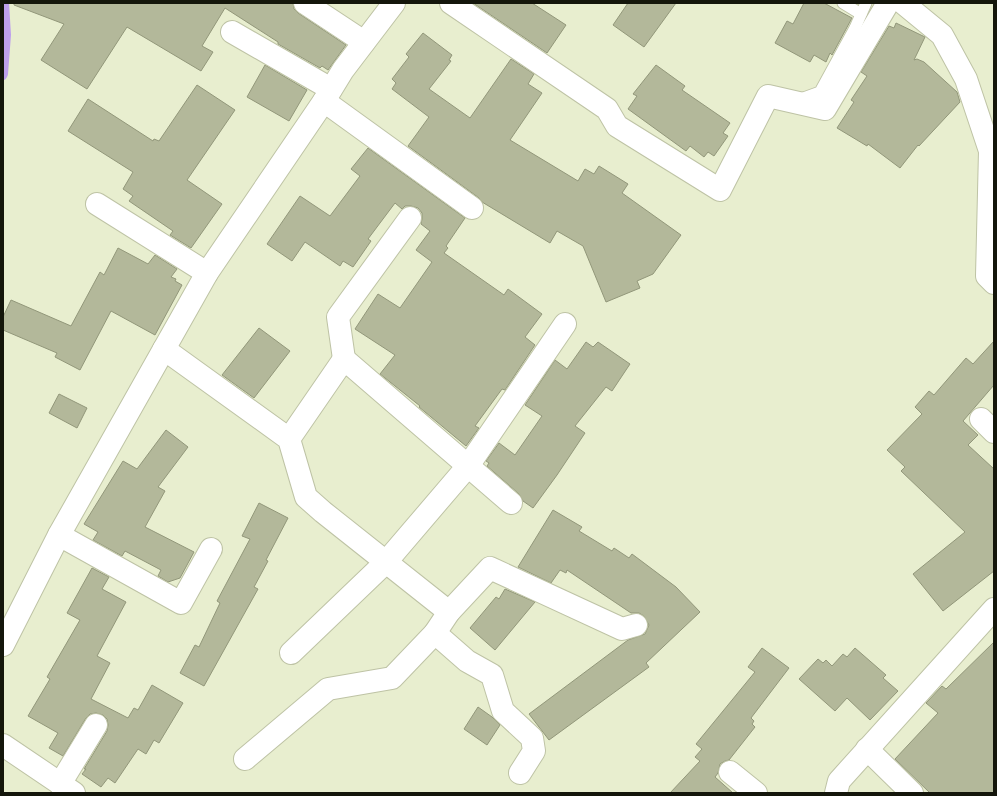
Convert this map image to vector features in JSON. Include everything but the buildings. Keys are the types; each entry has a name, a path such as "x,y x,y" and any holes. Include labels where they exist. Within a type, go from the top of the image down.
{"street":[{"path":"305,3 364,42"},
{"path":"3,645 59,535 207,273 343,70 394,3"},
{"path":"451,3 607,109 617,126 720,190 768,96 825,109 888,3"},
{"path":"903,3 942,35 966,79 990,152 987,276 994,283"},
{"path":"232,32 327,95 472,208"},
{"path":"97,204 207,273"},
{"path":"410,218 338,317 344,359 511,503"},
{"path":"291,653 386,562 468,466 565,324"},
{"path":"164,349 289,439 306,497 449,612"},
{"path":"289,439 344,359"},
{"path":"59,535 181,603 211,550"},
{"path":"245,758 328,689 392,678 435,633 449,612 490,568 622,629 636,625"},
{"path":"836,793 839,781 994,610"},
{"path":"435,633 467,661 492,675 503,711 532,738 534,751 520,773"},
{"path":"3,745 67,788 96,725"},
{"path":"868,749 912,793"},
{"path":"730,772 756,793"}],"lane":[{"path":"843,3 861,14"},
{"path":"792,102 820,92 855,28 866,3"}],"waterway":[{"path":"3,76 7,35 5,3"}]}
